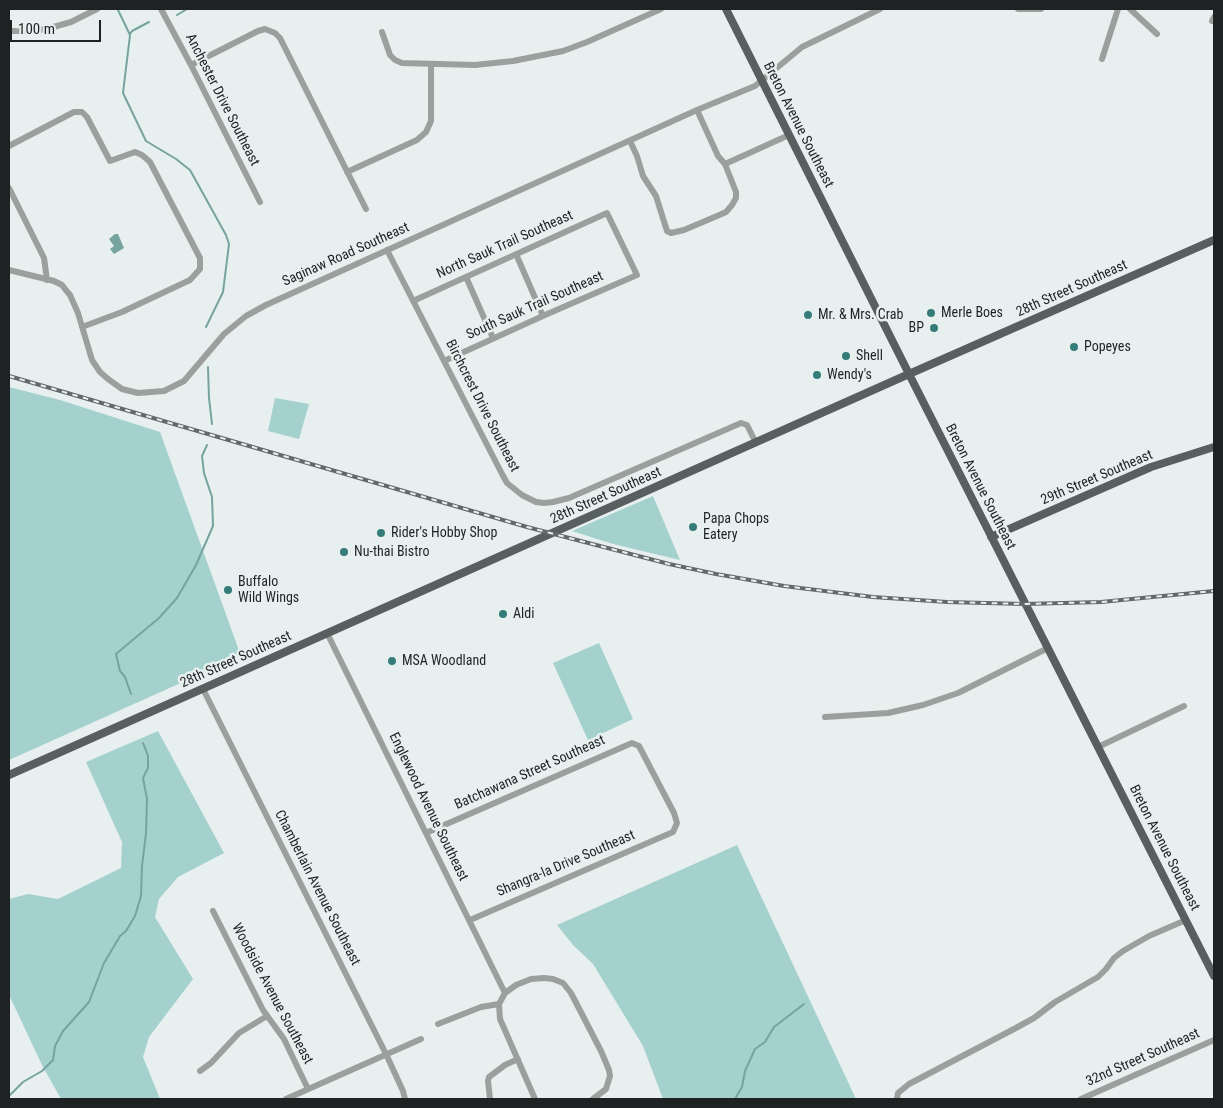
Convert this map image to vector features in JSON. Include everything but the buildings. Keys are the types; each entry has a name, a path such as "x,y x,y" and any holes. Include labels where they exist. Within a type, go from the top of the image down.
{"main road":[{"name":"Breton Avenue Southeast","path":"726,9 908,374 1214,976"},
{"name":"28th Street Southeast","path":"9,775 908,374 1214,240"},
{"name":"29th Street Southeast","path":"991,537 1151,467 1214,447"}],"street":[{"path":"9,31 33,31 50,28 71,22 98,9"},
{"name":"Anchester Drive Southeast","path":"160,9 191,65 260,202"},
{"path":"382,32 390,55 402,63 474,65 513,61 562,51 661,9"},
{"name":"Saginaw Road Southeast","path":"9,270 62,285 70,295 92,360 100,372 108,379 122,389 138,394 164,391 178,385 190,376 211,348 234,325 266,305 696,110 753,87 802,47 880,9"},
{"path":"1018,9 1041,9"},
{"path":"1102,60 1118,9"},
{"path":"1130,9 1157,34"},
{"path":"191,65 258,32 265,30 275,33 280,38 366,209"},
{"path":"347,172 417,140 426,132 431,121 431,64"},
{"path":"630,141 643,176 656,196 667,231 671,233 677,232 726,212 736,198 736,192 725,164 718,156 696,110"},
{"path":"9,146 74,112 82,112 87,117 110,161 135,152 150,162 200,258 200,269 190,280 122,312 82,327"},
{"path":"725,164 789,135"},
{"path":"9,188 44,258 47,280"},
{"name":"North Sauk Trail Southeast","path":"413,301 607,212 637,275"},
{"name":"Birchcrest Drive Southeast","path":"388,250 507,483 522,495 536,502 553,502 569,498 735,424 747,425 756,443"},
{"path":"516,254 543,316"},
{"name":"South Sauk Trail Southeast","path":"444,361 637,275"},
{"path":"466,277 493,338"},
{"name":"Englewood Avenue Southeast","path":"327,633 505,993"},
{"path":"825,717 888,713 923,705 958,693 1048,648"},
{"name":"Chamberlain Avenue Southeast","path":"203,689 386,1054 404,1091 405,1099"},
{"path":"1098,747 1184,706"},
{"name":"Batchawana Street Southeast","path":"426,833 625,744 632,743 639,746 642,751 674,813 677,823 673,832"},
{"name":"Shangra-la Drive Southeast","path":"470,920 673,832"},
{"name":"Woodside Avenue Southeast","path":"213,911 267,1016 284,1039 308,1089"},
{"path":"897,1099 898,1093 910,1084 1034,1018 1055,1002 1098,977 1122,951 1149,936 1186,920"},
{"path":"535,1099 500,1019 500,1004 505,993 516,985 531,979 544,978 563,983 571,993 609,1070 610,1076 606,1089 593,1099"},
{"path":"438,1024 481,1007 500,1004"},
{"path":"200,1071 211,1063 239,1033 267,1016"},
{"path":"286,1099 420,1039"},
{"name":"32nd Street Southeast","path":"1081,1099 1214,1040"},
{"path":"490,1099 489,1077 505,1065 518,1059"}],"shaded area":[{"path":"118,234 124,248 114,254 110,249 114,246 109,239"},
{"path":"9,387 60,400 160,432 241,656 9,760"},
{"path":"275,398 309,404 299,439 268,431"},
{"path":"653,496 680,560 613,544 572,531"},
{"path":"599,643 633,719 588,740 553,663"},
{"path":"158,731 224,853 178,877 159,899 155,917 193,979 149,1037 143,1057 160,1099 61,1099 42,1065 9,995 9,899 28,894 58,899 121,868 122,842 86,762"},
{"path":"737,845 856,1099 663,1099 643,1046 593,964 573,945 557,925"}],"waterway":[{"path":"177,15 187,9"},
{"path":"118,10 130,35 123,93 146,141 190,170 226,235 229,244 223,292 206,327"},
{"path":"130,34 149,22"},
{"path":"208,367 212,424"},
{"path":"131,694 125,677 120,671 116,654 159,618 177,598 196,565 213,526 212,497 204,473 202,456 207,445"},
{"path":"9,1096 23,1082 42,1071 53,1060 55,1046 63,1031 89,1002 104,963 120,936 126,931 135,916 141,896 146,833 147,799 143,778 148,768 148,756 143,743"},
{"path":"735,1099 742,1087 745,1071 755,1049 765,1042 774,1027 804,1004"}],"railway":[{"path":"9,376 527,527 669,564 716,574 784,586 873,597 947,602 1025,604 1101,602 1214,591"}],"place":[{"name":"Merle Boes","path":"931,313"},
{"name":"Mr. & Mrs. Crab","path":"808,315"},
{"name":"BP","path":"934,328"},
{"name":"Popeyes","path":"1074,347"},
{"name":"Shell","path":"846,356"},
{"name":"Wendy's","path":"817,375"},
{"name":"Papa Chops Eatery","path":"693,527"},
{"name":"Rider's Hobby Shop","path":"381,533"},
{"name":"Nu-thai Bistro","path":"344,552"},
{"name":"Buffalo Wild Wings","path":"228,590"},
{"name":"Aldi","path":"503,614"},
{"name":"MSA Woodland","path":"392,661"}]}
